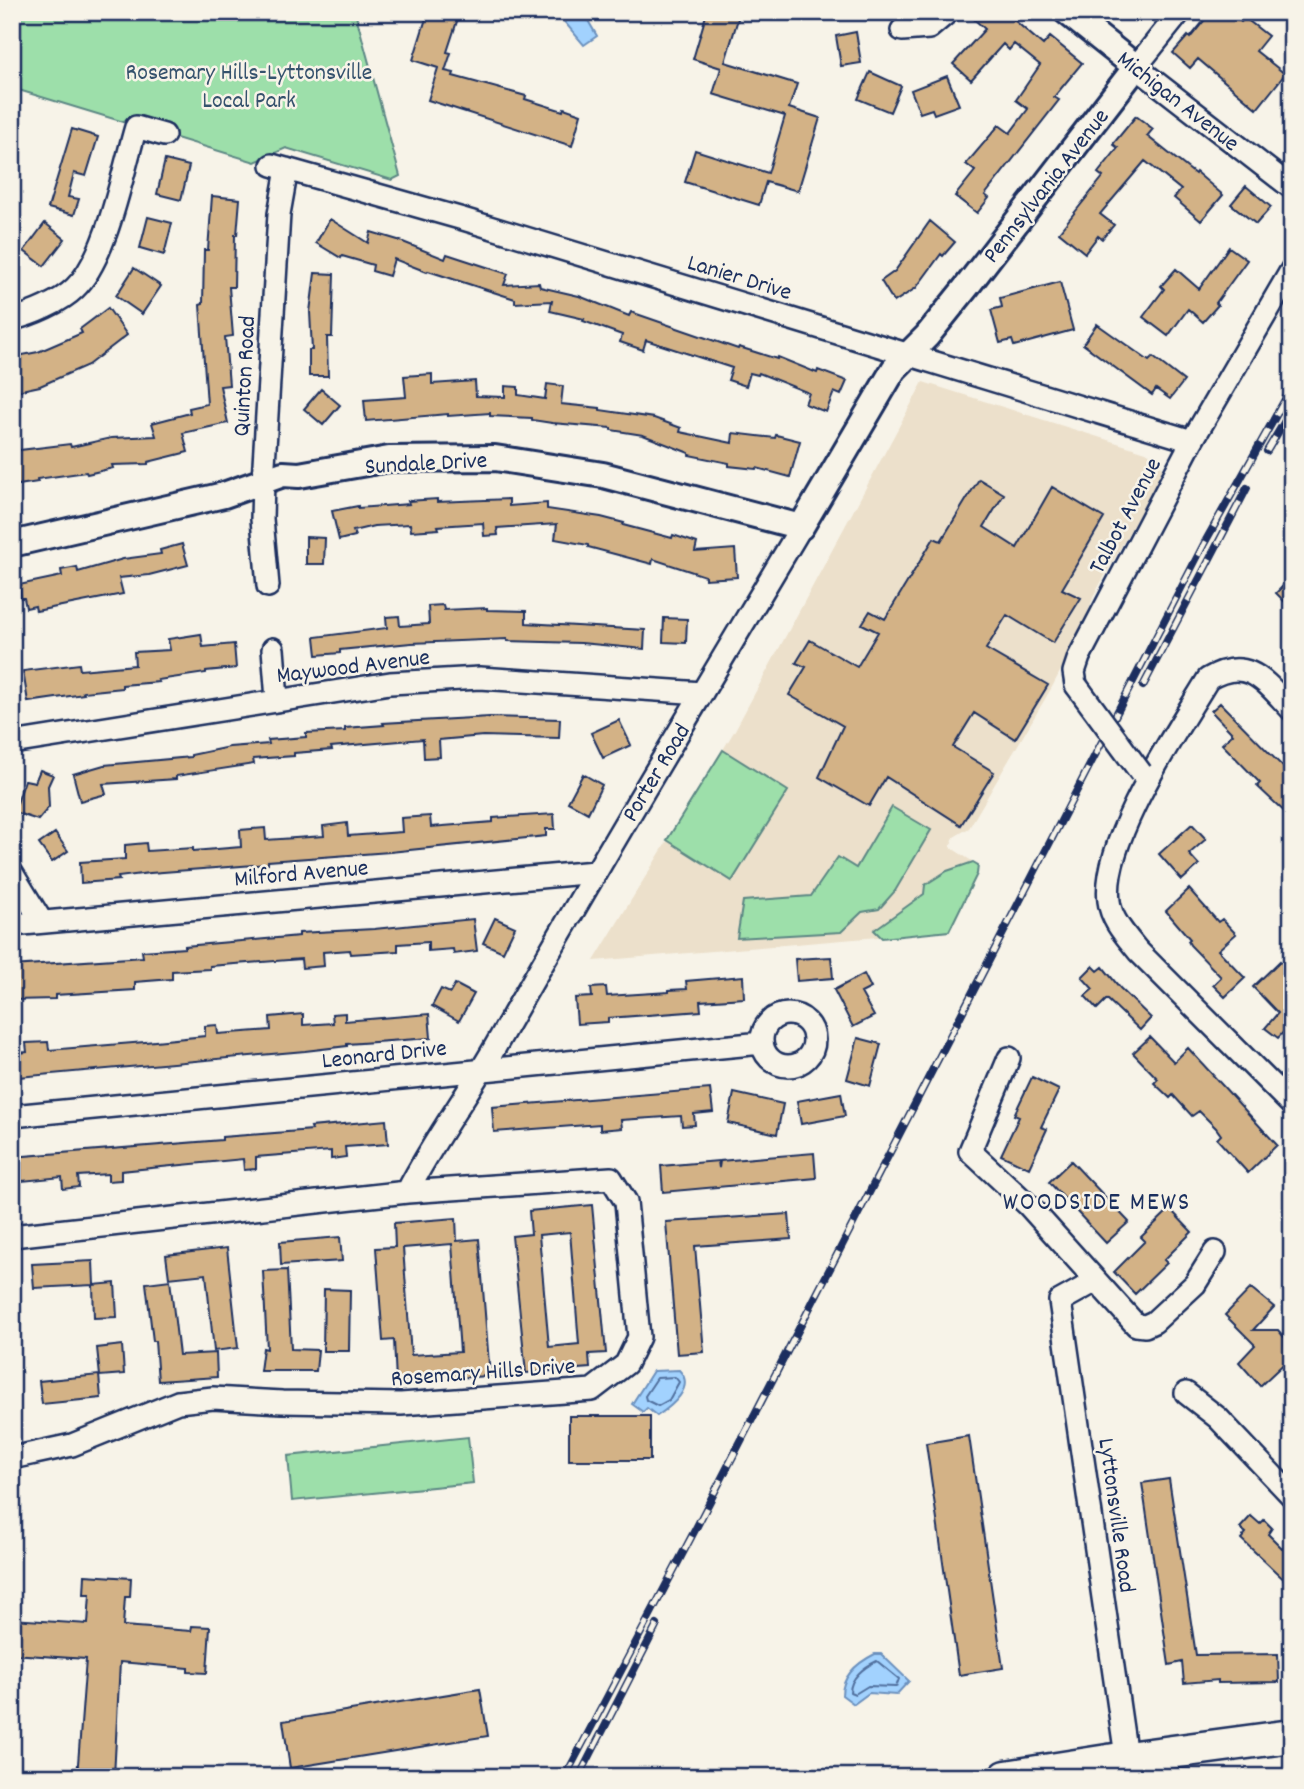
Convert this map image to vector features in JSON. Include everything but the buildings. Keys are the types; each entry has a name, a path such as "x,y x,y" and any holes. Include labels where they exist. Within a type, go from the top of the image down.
{"main road":[{"path":"1006,1777 1128,1767 1292,1736"}],"street":[{"path":"902,30 929,28 948,12"},
{"name":"Michigan Avenue","path":"1067,12 1292,188"},
{"name":"Pennsylvania Avenue","path":"908,355 968,285 1180,12"},
{"path":"12,320 29,316 74,289 88,272 103,241 136,127 164,135"},
{"name":"Lanier Drive","path":"279,167 475,223 1192,441"},
{"name":"Quinton Road","path":"268,586 262,519 279,214 279,167"},
{"name":"Talbot Avenue","path":"1144,777 1076,685 1074,672 1079,657 1192,441 1292,269"},
{"name":"Porter Road","path":"407,1192 421,1164 482,1069 595,872 894,369 908,355"},
{"name":"Sundale Drive","path":"12,544 224,495 283,474 299,475 388,459 495,458 603,475 801,527"},
{"path":"273,649 277,699"},
{"path":"1292,710 1265,682 1246,670 1224,669 1208,679 1144,777 1114,856 1109,902 1119,927 1138,951 1292,1105"},
{"name":"Maywood Avenue","path":"12,743 390,683 480,678 702,693"},
{"name":"Milford Avenue","path":"12,925 595,872"},
{"path":"12,873 42,922"},
{"name":"Leonard Drive","path":"12,1116 762,1043"},
{"path":"1009,1058 970,1151 1028,1205 1136,1325 1146,1326 1154,1322 1195,1284 1215,1252"},
{"name":"Rosemary Hills Drive","path":"12,1236 407,1192 611,1178 626,1202 639,1337 626,1364 592,1390 401,1404 213,1398 178,1402 72,1445 12,1458"},
{"name":"Lyttonsville Road","path":"1096,1282 1060,1301 1128,1767"},
{"path":"1186,1393 1218,1418 1292,1496"}],"shaded area":[{"path":"923,382 1146,452 1154,457 1164,470 1094,595 1081,632 1052,687 969,828 954,837 950,847 978,865 977,874 949,931 594,961 735,730"}],"green space":[{"name":"Rosemary Hills-Lyttonsville Local Park","path":"12,12 355,12 400,176 392,180 286,148 255,162 12,88"},
{"path":"723,750 788,791 732,881 667,840"},
{"path":"892,807 931,830 895,891 879,909 862,912 841,932 737,938 743,901 811,896 838,857 856,868"},
{"path":"973,862 978,865 977,874 949,931 882,938 874,930 924,894 925,885 947,871"},
{"path":"468,1437 473,1483 292,1501 288,1456"}],"water":[{"path":"565,12 583,12 597,36 584,45 561,18"},
{"path":"679,1370 684,1376 683,1389 675,1402 663,1412 657,1416 647,1408 643,1412 632,1404 653,1371"},
{"path":"875,1654 881,1654 909,1681 896,1695 869,1693 854,1704 842,1695 845,1681 858,1665"}],"railway":[{"path":"565,1777 1205,542 1292,387"},
{"path":"1267,451 1292,409"},
{"path":"1143,686 1247,488"},
{"path":"579,1777 657,1625"}],"district":[{"name":"WOODSIDE MEWS","path":"1097,1200"}]}
